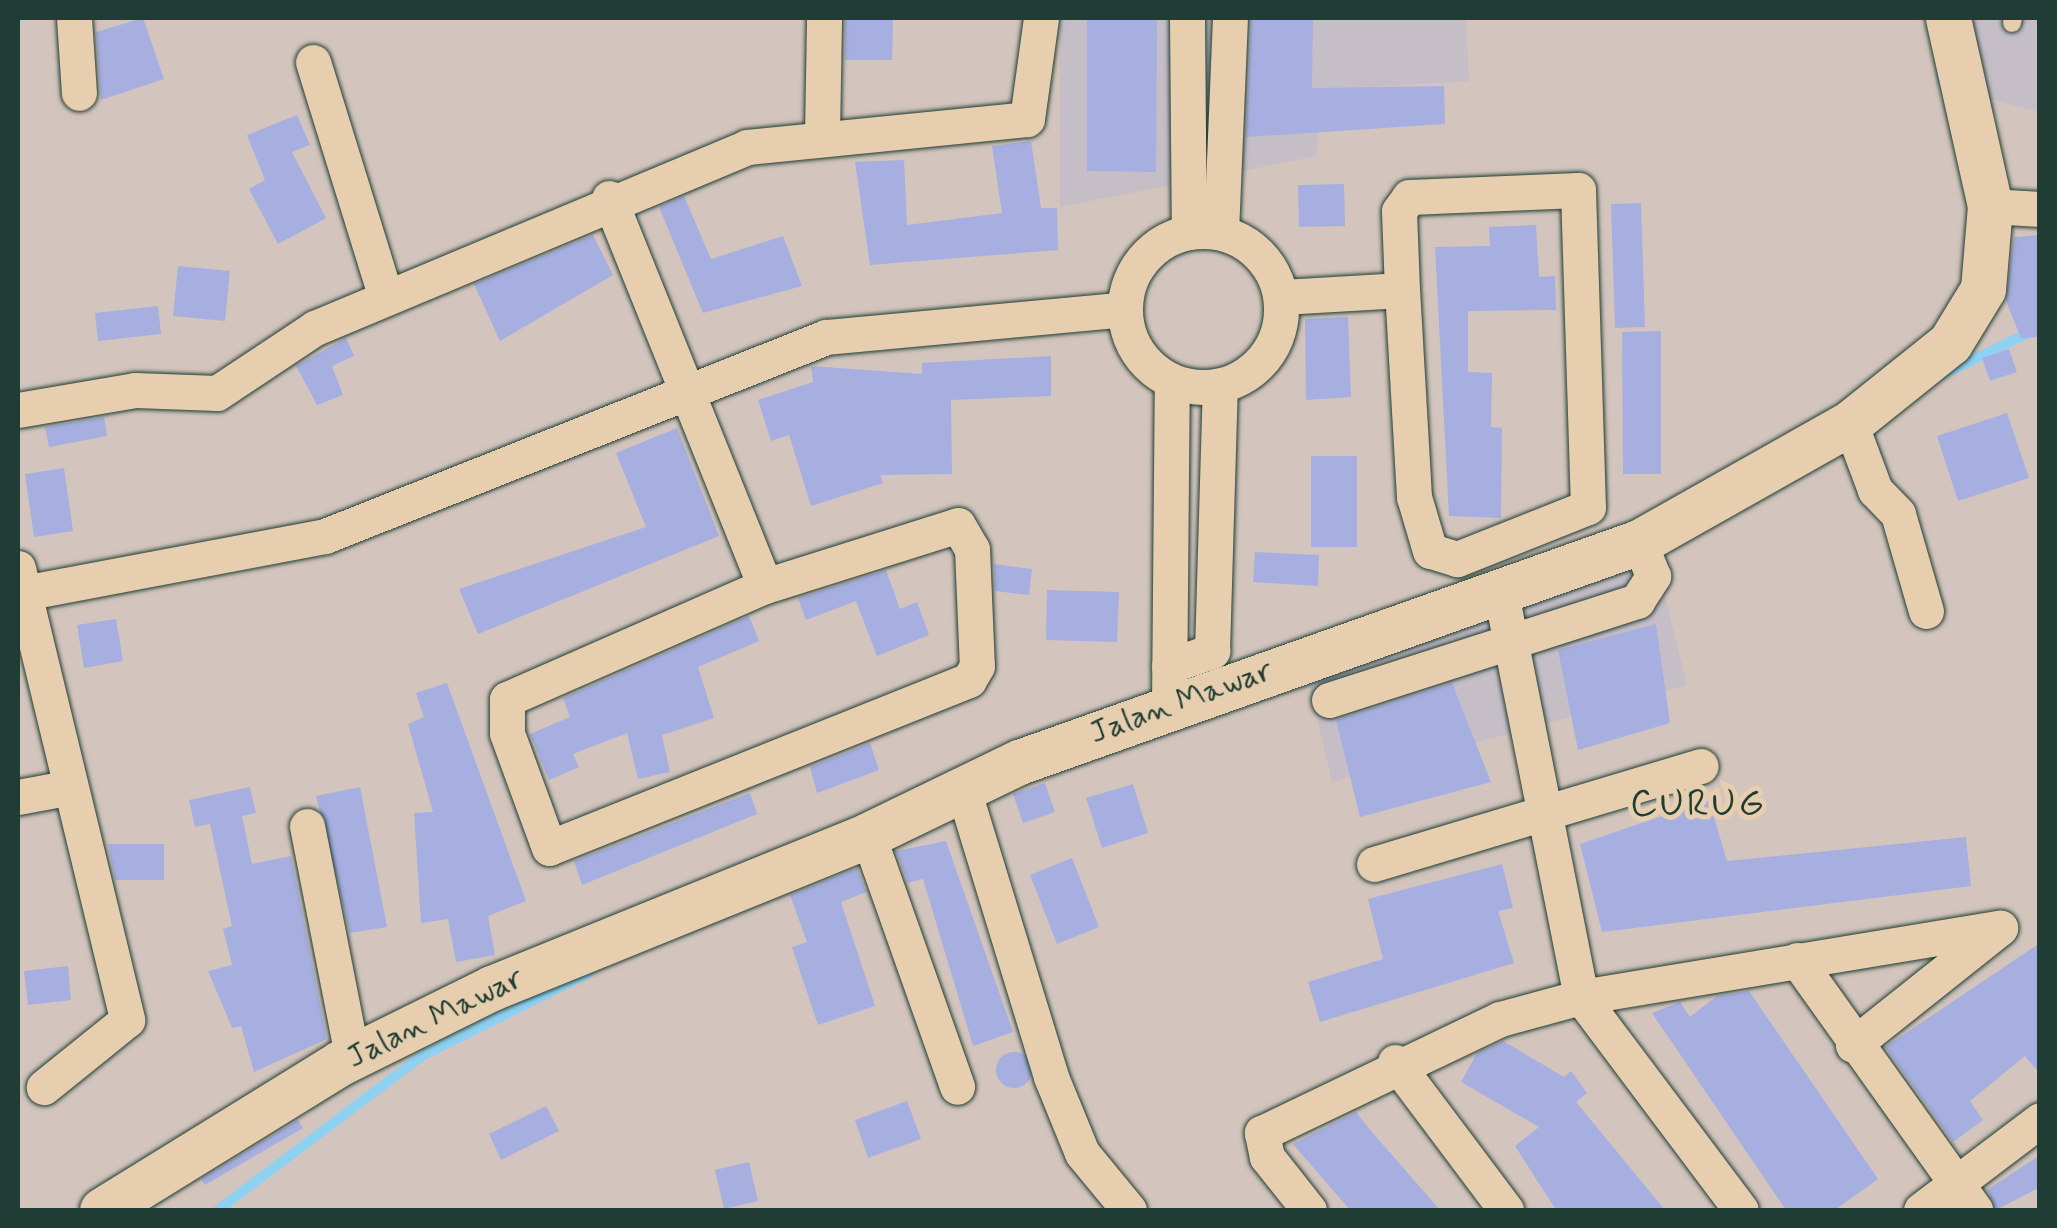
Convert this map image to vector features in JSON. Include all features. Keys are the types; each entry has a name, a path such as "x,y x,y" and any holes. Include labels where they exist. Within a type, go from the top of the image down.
{"street":[{"path":"74,18 79,93"},
{"path":"822,135 824,18"},
{"path":"18,410 135,390 216,394 289,340 385,295 609,198 747,148 822,135 1027,119 1041,18"},
{"path":"1187,18 1205,232"},
{"path":"1205,232 1230,18"},
{"name":"Jalan Mawar","path":"102,1210 352,1056 492,988 964,792 1169,686 1338,675 1506,613 1644,555 1852,428 1968,318 1989,260 1990,206 1948,18"},
{"path":"313,62 385,295"},
{"path":"1578,190 1588,507 1457,559 1430,551 1414,497 1402,290 1401,201 1578,190"},
{"path":"609,198 764,586"},
{"path":"1990,206 2040,208"},
{"path":"1205,232 1271,267 1282,296 1278,336 1255,370 1220,387 1172,382 1137,352 1124,309 1144,258 1205,232"},
{"path":"1282,296 1402,290"},
{"path":"44,1087 127,1020 66,788 19,585 325,536 826,337 1124,309"},
{"path":"1169,686 1172,382"},
{"path":"1169,686 1212,651 1220,387"},
{"path":"1852,428 1875,490 1898,514 1926,611"},
{"path":"958,525 972,549 976,672 550,848 507,732 508,699 764,586 958,525"},
{"path":"1506,613 1581,997 1740,1210"},
{"path":"1374,864 1701,766"},
{"path":"18,797 66,788"},
{"path":"964,792 1050,1076 1082,1153 1129,1210"},
{"path":"308,826 352,1056"},
{"path":"868,834 957,1087"},
{"path":"1310,1210 1266,1157 1262,1134 1395,1062 1581,997 2000,928 1853,1045"},
{"path":"1797,960 1853,1045 1966,1197"},
{"path":"1395,1062 1506,1210"},
{"path":"1921,1210 1966,1197 2040,1120"}],"shaded area":[{"path":"1060,18 1466,18 1469,81 1320,90 1317,156 1060,207"},
{"path":"1929,18 2039,18 2039,112 1936,85"},
{"path":"1655,558 1687,685 1332,782 1304,662"}],"building":[{"path":"143,18 164,79 101,100 96,32"},
{"path":"845,18 893,18 892,60 845,60"},
{"path":"1087,18 1157,18 1156,172 1087,171"},
{"path":"1251,18 1313,18 1312,88 1444,86 1445,124 1246,137"},
{"path":"297,115 310,145 292,152 326,218 278,244 249,189 265,180 247,135"},
{"path":"1031,141 1041,208 1057,208 1058,250 870,265 855,162 904,160 907,225 1002,213 992,146"},
{"path":"1344,184 1345,226 1299,227 1298,185"},
{"path":"684,196 711,259 783,236 802,286 703,313 659,207"},
{"path":"1641,203 1645,327 1615,328 1611,204"},
{"path":"1536,225 1539,277 1555,276 1556,310 1468,311 1468,372 1492,373 1491,427 1502,428 1501,518 1449,516 1435,247 1490,246 1489,227"},
{"path":"593,235 613,275 500,341 474,284"},
{"path":"2040,235 2040,337 2021,338 2006,301 2014,237"},
{"path":"178,266 230,271 225,321 173,316"},
{"path":"158,306 161,334 98,341 95,313"},
{"path":"1348,317 1351,397 1306,400 1305,319"},
{"path":"1661,331 1661,474 1623,474 1622,332"},
{"path":"346,338 354,356 332,366 343,395 317,405 296,366"},
{"path":"2009,349 2017,372 1990,381 1982,358"},
{"path":"1051,356 1051,396 951,400 952,474 880,475 883,483 811,506 789,435 771,441 758,400 813,382 811,366 922,374 922,363"},
{"path":"2007,413 2029,478 1958,501 1937,436"},
{"path":"104,417 107,436 49,447 45,427"},
{"path":"677,428 719,536 478,634 459,589 646,527 616,453"},
{"path":"1311,456 1357,456 1357,547 1311,547"},
{"path":"64,468 73,531 34,537 25,474"},
{"path":"1255,552 1319,555 1318,586 1253,582"},
{"path":"994,564 1032,569 1029,595 995,591"},
{"path":"886,570 900,609 917,602 929,635 877,656 856,601 806,620 798,598"},
{"path":"1047,590 1119,592 1117,642 1046,640"},
{"path":"749,616 759,641 698,667 714,718 662,735 670,772 638,779 627,733 573,754 579,767 549,780 530,734 570,717 563,698"},
{"path":"116,619 123,661 84,668 77,625"},
{"path":"1656,624 1670,723 1578,750 1558,650"},
{"path":"447,683 526,901 488,916 495,955 456,962 448,919 421,923 414,813 433,812 408,724 424,717 416,693"},
{"path":"1452,683 1491,782 1360,817 1336,720"},
{"path":"870,743 879,770 817,793 810,767"},
{"path":"1045,783 1055,812 1023,823 1013,794"},
{"path":"1133,784 1148,833 1102,848 1086,798"},
{"path":"250,787 256,813 242,816 252,864 291,856 327,1039 254,1072 241,1026 232,1028 208,971 232,965 223,929 232,926 210,824 195,827 189,800"},
{"path":"360,787 387,927 350,933 316,796"},
{"path":"750,793 757,814 582,885 574,861"},
{"path":"1709,800 1727,861 1966,837 1971,886 1602,932 1580,844"},
{"path":"946,841 1013,1032 973,1046 923,879 908,883 896,851"},
{"path":"108,844 164,844 164,880 115,880"},
{"path":"1072,858 1099,927 1057,944 1030,875"},
{"path":"1502,864 1513,908 1498,911 1514,963 1320,1022 1308,982 1383,959 1368,899"},
{"path":"857,868 866,892 841,902 875,1006 818,1025 792,947 807,942 790,895"},
{"path":"2040,943 2040,1074 2025,1056 1970,1101 1983,1120 1953,1142 1885,1047"},
{"path":"68,966 71,1000 28,1005 24,971"},
{"path":"1749,991 1878,1179 1835,1210 1786,1210 1652,1013 1680,1002 1690,1017 1717,996"},
{"path":"1503,1041 1564,1077 1571,1071 1587,1093 1576,1102 1665,1210 1556,1210 1515,1146 1539,1127 1461,1082 1477,1053"},
{"path":"1014,1052 1027,1057 1032,1070 1027,1083 1014,1088 1001,1083 996,1070 1001,1057"},
{"path":"907,1101 921,1139 868,1158 855,1120"},
{"path":"546,1106 559,1131 501,1160 489,1134"},
{"path":"1356,1112 1440,1210 1350,1210 1293,1144"},
{"path":"298,1120 303,1128 205,1185 201,1179"},
{"path":"2040,1155 2040,1187 1996,1210 1987,1190"},
{"path":"749,1162 758,1201 724,1209 715,1170"}],"waterway":[{"path":"1942,375 2030,332"},
{"path":"218,1210 420,1057 590,972"}],"district":[{"name":"CURUG","path":"1698,805"}]}
